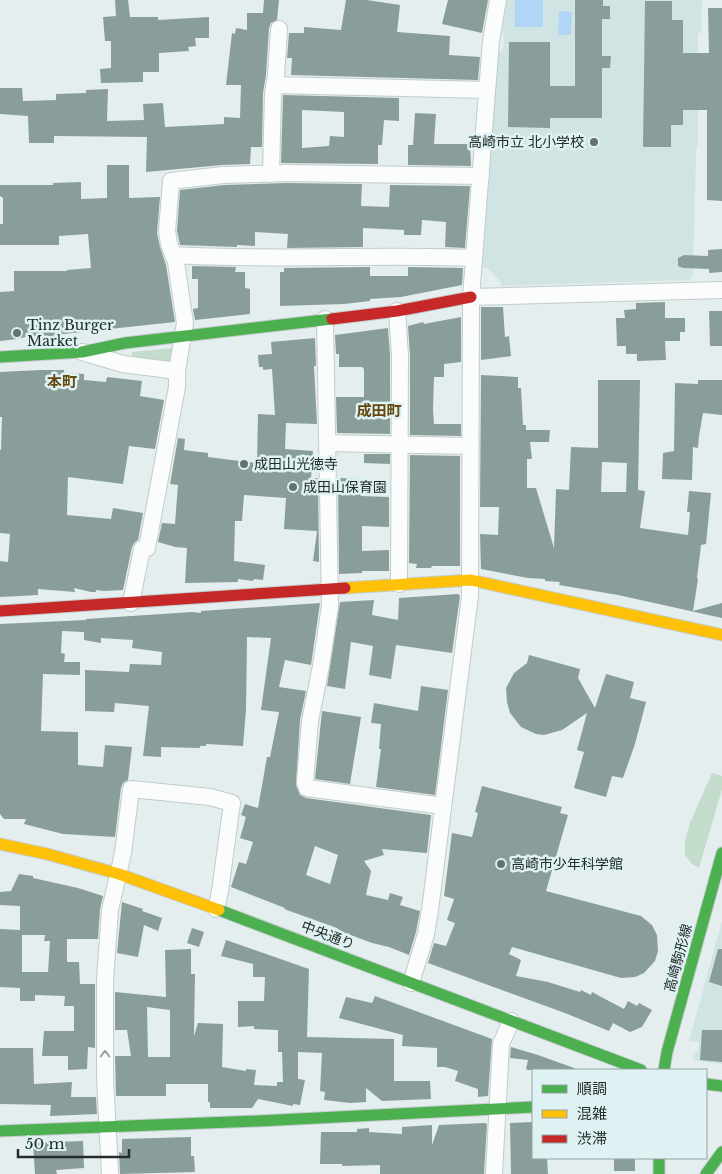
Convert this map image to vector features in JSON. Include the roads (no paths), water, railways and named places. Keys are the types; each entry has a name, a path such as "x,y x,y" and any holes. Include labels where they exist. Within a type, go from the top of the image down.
{"street":[{"path":"411,983 426,934 471,580 471,297 491,41 498,0"},
{"path":"271,174 274,85 279,29"},
{"path":"274,85 488,90"},
{"path":"131,602 142,549 147,548 156,506 184,337 185,323 167,231 171,181 223,175 271,174 335,173 481,176"},
{"path":"173,255 228,258 357,256 474,258"},
{"path":"0,357 82,352 125,343 397,311 471,297 722,290"},
{"path":"397,311 400,354 399,584"},
{"path":"324,319 330,606 321,666 310,720 305,782 307,788 443,806"},
{"path":"82,352 123,364 177,371"},
{"path":"327,443 471,446"},
{"path":"0,611 471,580 722,635"},
{"path":"110,1174 106,1103 105,980 110,910 118,874 131,789 232,803 216,909"},
{"name":"中央通り","path":"0,844 47,854 118,874 216,909 638,1069"},
{"name":"高崎駒形線","path":"664,1069 667,1052 722,853"},
{"path":"494,1174 501,1044 510,1021"},
{"path":"707,1084 722,1086"},
{"path":"0,1131 532,1108"},
{"path":"706,1174 722,1152"},
{"path":"659,1159 659,1174"}],"water":[{"path":"515,0 543,0 543,27 515,27"},
{"path":"559,11 572,12 571,35 558,35"}],"place":[{"name":"高崎市立 北小学校","path":"594,142"},
{"name":"Tinz Burger Market","path":"17,333"},
{"name":"成田山光徳寺","path":"244,464"},
{"name":"成田山保育園","path":"293,487"},
{"name":"高崎市少年科学館","path":"501,864"}],"district":[{"name":"本町","path":"62,381"},
{"name":"成田町","path":"379,410"}]}
